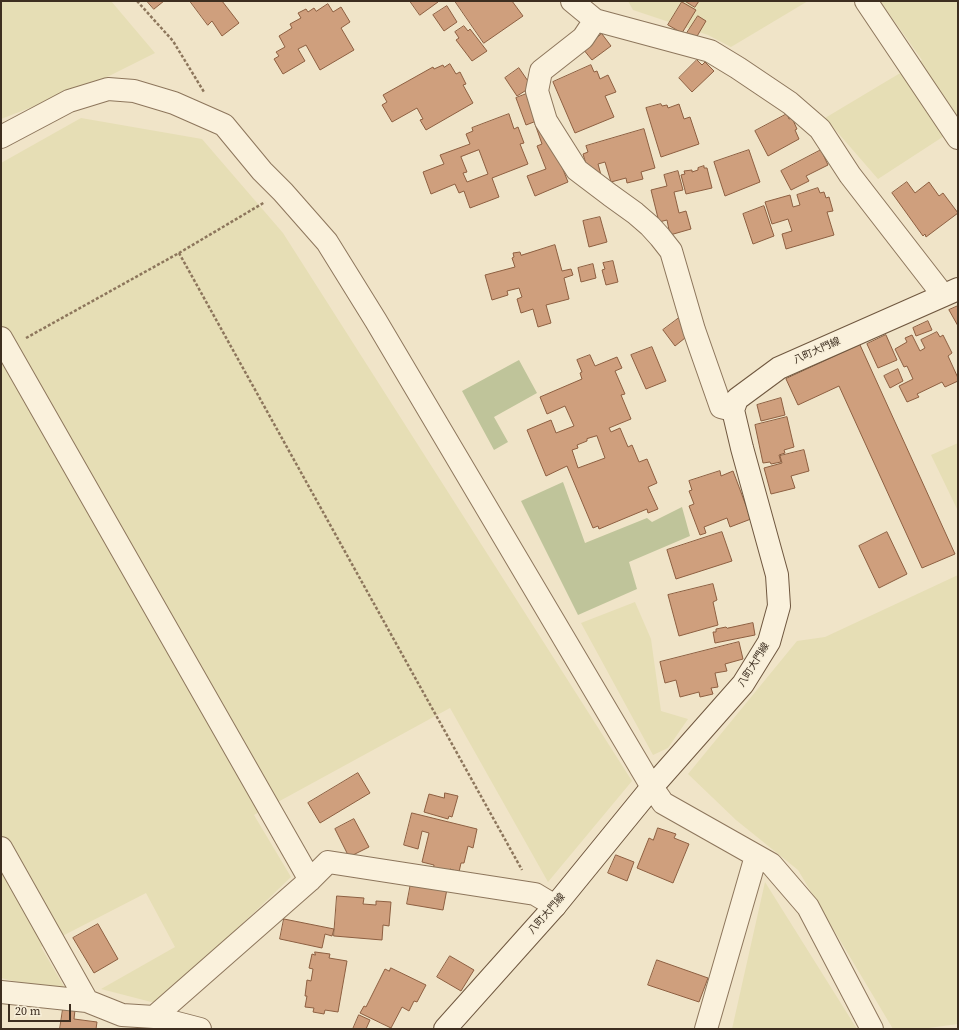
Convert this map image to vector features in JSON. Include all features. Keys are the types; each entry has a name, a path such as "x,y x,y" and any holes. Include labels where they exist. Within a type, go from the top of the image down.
{"street":[{"path":"572,1 595,20 710,51 790,103 820,129 850,175 950,292"},
{"path":"866,1 958,138"},
{"path":"595,20 583,38 541,71 537,91 546,121 577,170 610,196 635,213 650,226 671,251 694,330 721,407 733,410"},
{"path":"1,137 69,101 108,89 134,91 174,103 224,125 262,171 283,192 327,242 376,321 652,787 663,803 771,864 808,907 872,1029"},
{"name":"八町大門線","path":"445,1029 555,906 652,787 743,684 769,642 779,606 777,575 733,410 737,399 779,368 950,292"},
{"path":"4,344 310,880"},
{"path":"1,848 87,1001"},
{"path":"706,1029 756,856"},
{"path":"154,1017 310,880 328,862 535,894 555,906"},
{"path":"1,992 87,1001 120,1022 154,1017 200,1029"}],"path":[{"path":"137,1 173,41 204,93"},
{"path":"4,344 179,253 283,192"},
{"path":"179,253 535,894"}],"shaded area":[{"path":"1,1 111,1 155,53 99,81 1,119"},
{"path":"628,1 808,1 731,47 708,35 633,10"},
{"path":"880,1 958,1 958,127 878,179 825,118 922,60"},
{"path":"81,118 202,139 283,233 632,781 548,882 450,708 254,815 291,877 159,1004 101,989 175,947 146,893 41,947 69,995 1,978 1,163"},
{"path":"958,443 958,511 931,455"},
{"path":"958,575 958,1024 921,1029 893,1029 798,870 736,820 688,774 797,641 825,637"},
{"path":"635,602 651,639 661,711 688,719 668,748 653,755 581,623"},
{"path":"765,882 857,1029 732,1029"}],"green space":[{"path":"519,360 537,393 494,417 508,442 494,450 462,391"},
{"path":"563,482 585,543 647,518 652,522 682,507 690,536 629,562 637,589 578,615 521,501"}],"building":[{"path":"147,1 164,1 154,9"},
{"path":"190,1 222,1 239,23 222,36 212,21 208,25"},
{"path":"410,1 437,1 438,2 420,15"},
{"path":"455,1 512,1 523,16 484,43"},
{"path":"685,1 699,1 695,7"},
{"path":"682,2 696,10 682,33 668,25"},
{"path":"328,4 333,12 341,7 350,22 341,28 354,50 320,70 306,45 298,49 305,61 283,74 274,59 279,56 276,52 285,47 279,36 292,28 290,24 301,18 298,13 306,9 308,12 314,8 316,11"},
{"path":"447,6 457,22 444,31 433,15"},
{"path":"698,16 706,21 696,38 687,33"},
{"path":"464,26 468,31 470,29 487,51 472,61 456,40 459,38 455,32"},
{"path":"602,34 611,46 592,60 583,49"},
{"path":"697,60 702,65 705,62 714,71 692,92 679,78"},
{"path":"450,64 456,74 460,72 466,84 463,85 473,103 426,130 420,120 423,119 417,108 392,122 382,105 387,102 383,95 433,67 434,69"},
{"path":"591,65 594,72 597,71 600,79 608,75 616,92 605,96 614,117 575,133 553,82"},
{"path":"519,68 530,84 526,87 528,89 517,96 505,78"},
{"path":"529,93 539,120 526,125 516,98"},
{"path":"661,104 662,106 667,105 668,108 679,104 684,119 690,117 699,144 661,157 646,108"},
{"path":"509,114 514,129 518,127 524,143 520,144 528,164 492,178 499,197 470,208 464,191 459,193 455,184 431,194 423,172 444,164 440,155 470,144 466,134 473,131 472,128","holes":["479,150 488,174 467,182 463,173 467,172 461,157"]},
{"path":"787,114 789,119 792,118 797,129 795,130 799,139 768,156 755,131"},
{"path":"540,122 549,134 568,182 535,196 527,176 546,169 537,146 542,144 535,124"},
{"path":"644,129 655,168 641,172 643,179 627,183 626,178 611,182 605,162 598,164 601,175 589,174 583,154 588,152 586,146"},
{"path":"749,150 760,182 725,196 714,162"},
{"path":"821,150 828,165 806,176 809,181 791,190 781,171"},
{"path":"704,166 704,168 707,168 712,188 686,194 681,175 685,174 684,171 692,170 692,172"},
{"path":"678,171 683,190 674,192 679,213 686,211 691,229 670,235 667,220 659,222 651,190 667,186 664,175"},
{"path":"907,182 915,193 929,182 939,196 943,193 958,213 926,237 925,234 923,236 892,193"},
{"path":"818,188 820,193 824,192 826,198 829,197 833,211 827,212 834,235 786,249 782,234 792,231 788,219 772,224 765,202 790,195 793,207 800,205 797,195"},
{"path":"764,206 774,236 753,244 743,214"},
{"path":"600,217 607,242 589,247 583,221"},
{"path":"555,245 562,271 571,269 573,275 564,278 569,299 546,305 551,323 538,327 533,309 521,313 517,299 522,297 519,288 507,291 508,295 492,300 485,275 515,267 512,258 514,257 513,253 520,252 521,255"},
{"path":"613,261 618,282 606,285 602,270 605,269 603,263"},
{"path":"593,264 596,278 581,282 578,268"},
{"path":"958,306 958,326 949,310"},
{"path":"679,318 690,334 675,346 663,330"},
{"path":"928,321 932,330 916,336 913,328"},
{"path":"937,332 940,337 943,335 952,353 948,356 958,381 945,387 942,382 917,394 919,397 907,402 899,386 913,379 907,366 904,367 895,349 907,342 905,338 912,335 920,351 925,348 921,340"},
{"path":"886,335 897,360 878,368 867,344"},
{"path":"860,345 955,554 922,568 839,386 798,405 786,379"},
{"path":"652,347 666,381 646,389 631,355"},
{"path":"590,355 595,366 617,357 622,368 615,371 625,394 621,395 631,419 609,428 611,432 620,428 628,447 632,445 639,462 647,459 657,483 648,487 658,509 648,513 647,509 599,529 598,526 593,528 567,466 546,476 527,430 551,420 556,433 574,426 565,406 547,414 540,397 582,379 580,373 582,372 577,360","holes":["597,436 605,458 578,468 572,450 578,448 577,445 587,441 587,439"]},
{"path":"898,369 903,381 890,388 884,376"},
{"path":"781,398 785,415 761,421 757,405"},
{"path":"787,417 794,447 784,450 785,453 779,455 781,462 771,464 770,462 763,463 755,425"},
{"path":"804,450 809,471 791,476 795,488 771,494 764,468 782,463 780,456"},
{"path":"720,471 721,476 733,471 751,519 730,527 727,518 704,527 706,533 700,535 689,506 694,504 689,491 692,490 689,481"},
{"path":"722,532 732,561 676,579 667,550"},
{"path":"887,532 907,574 879,588 859,546"},
{"path":"713,584 717,600 713,602 718,625 679,636 668,595"},
{"path":"753,623 755,635 715,643 713,632 716,632 716,629"},
{"path":"739,642 743,659 725,664 727,671 715,673 718,687 711,688 713,694 700,697 699,692 680,697 676,680 665,683 660,662"},
{"path":"358,773 370,793 320,823 308,803"},
{"path":"445,793 458,796 452,817 449,816 448,819 424,812 429,794 444,798"},
{"path":"412,813 477,829 473,848 468,846 464,863 461,863 459,872 450,869 448,875 433,871 434,865 422,862 429,833 422,831 418,849 404,845"},
{"path":"354,819 369,847 349,857 335,829"},
{"path":"658,828 676,834 674,838 689,844 673,883 637,868 649,838 653,840"},
{"path":"616,855 634,862 627,881 608,873"},
{"path":"411,883 447,889 443,910 407,904"},
{"path":"337,896 364,898 363,904 376,905 376,901 391,902 389,926 383,925 382,940 334,936"},
{"path":"284,919 334,929 332,936 325,934 322,948 280,939"},
{"path":"98,924 118,959 94,973 73,938"},
{"path":"315,952 330,954 329,958 347,961 338,1012 325,1010 324,1014 313,1012 314,1008 305,1007 307,980 311,981 313,969 309,968 312,954 315,955"},
{"path":"450,956 474,970 461,991 437,977"},
{"path":"657,960 708,978 699,1002 648,985"},
{"path":"391,968 426,985 417,1002 414,1001 409,1011 402,1007 391,1028 360,1013 364,1006 366,1007 385,969 389,971"},
{"path":"63,1009 75,1010 74,1019 97,1022 96,1029 60,1029"},
{"path":"359,1015 370,1020 366,1029 353,1029"}]}
